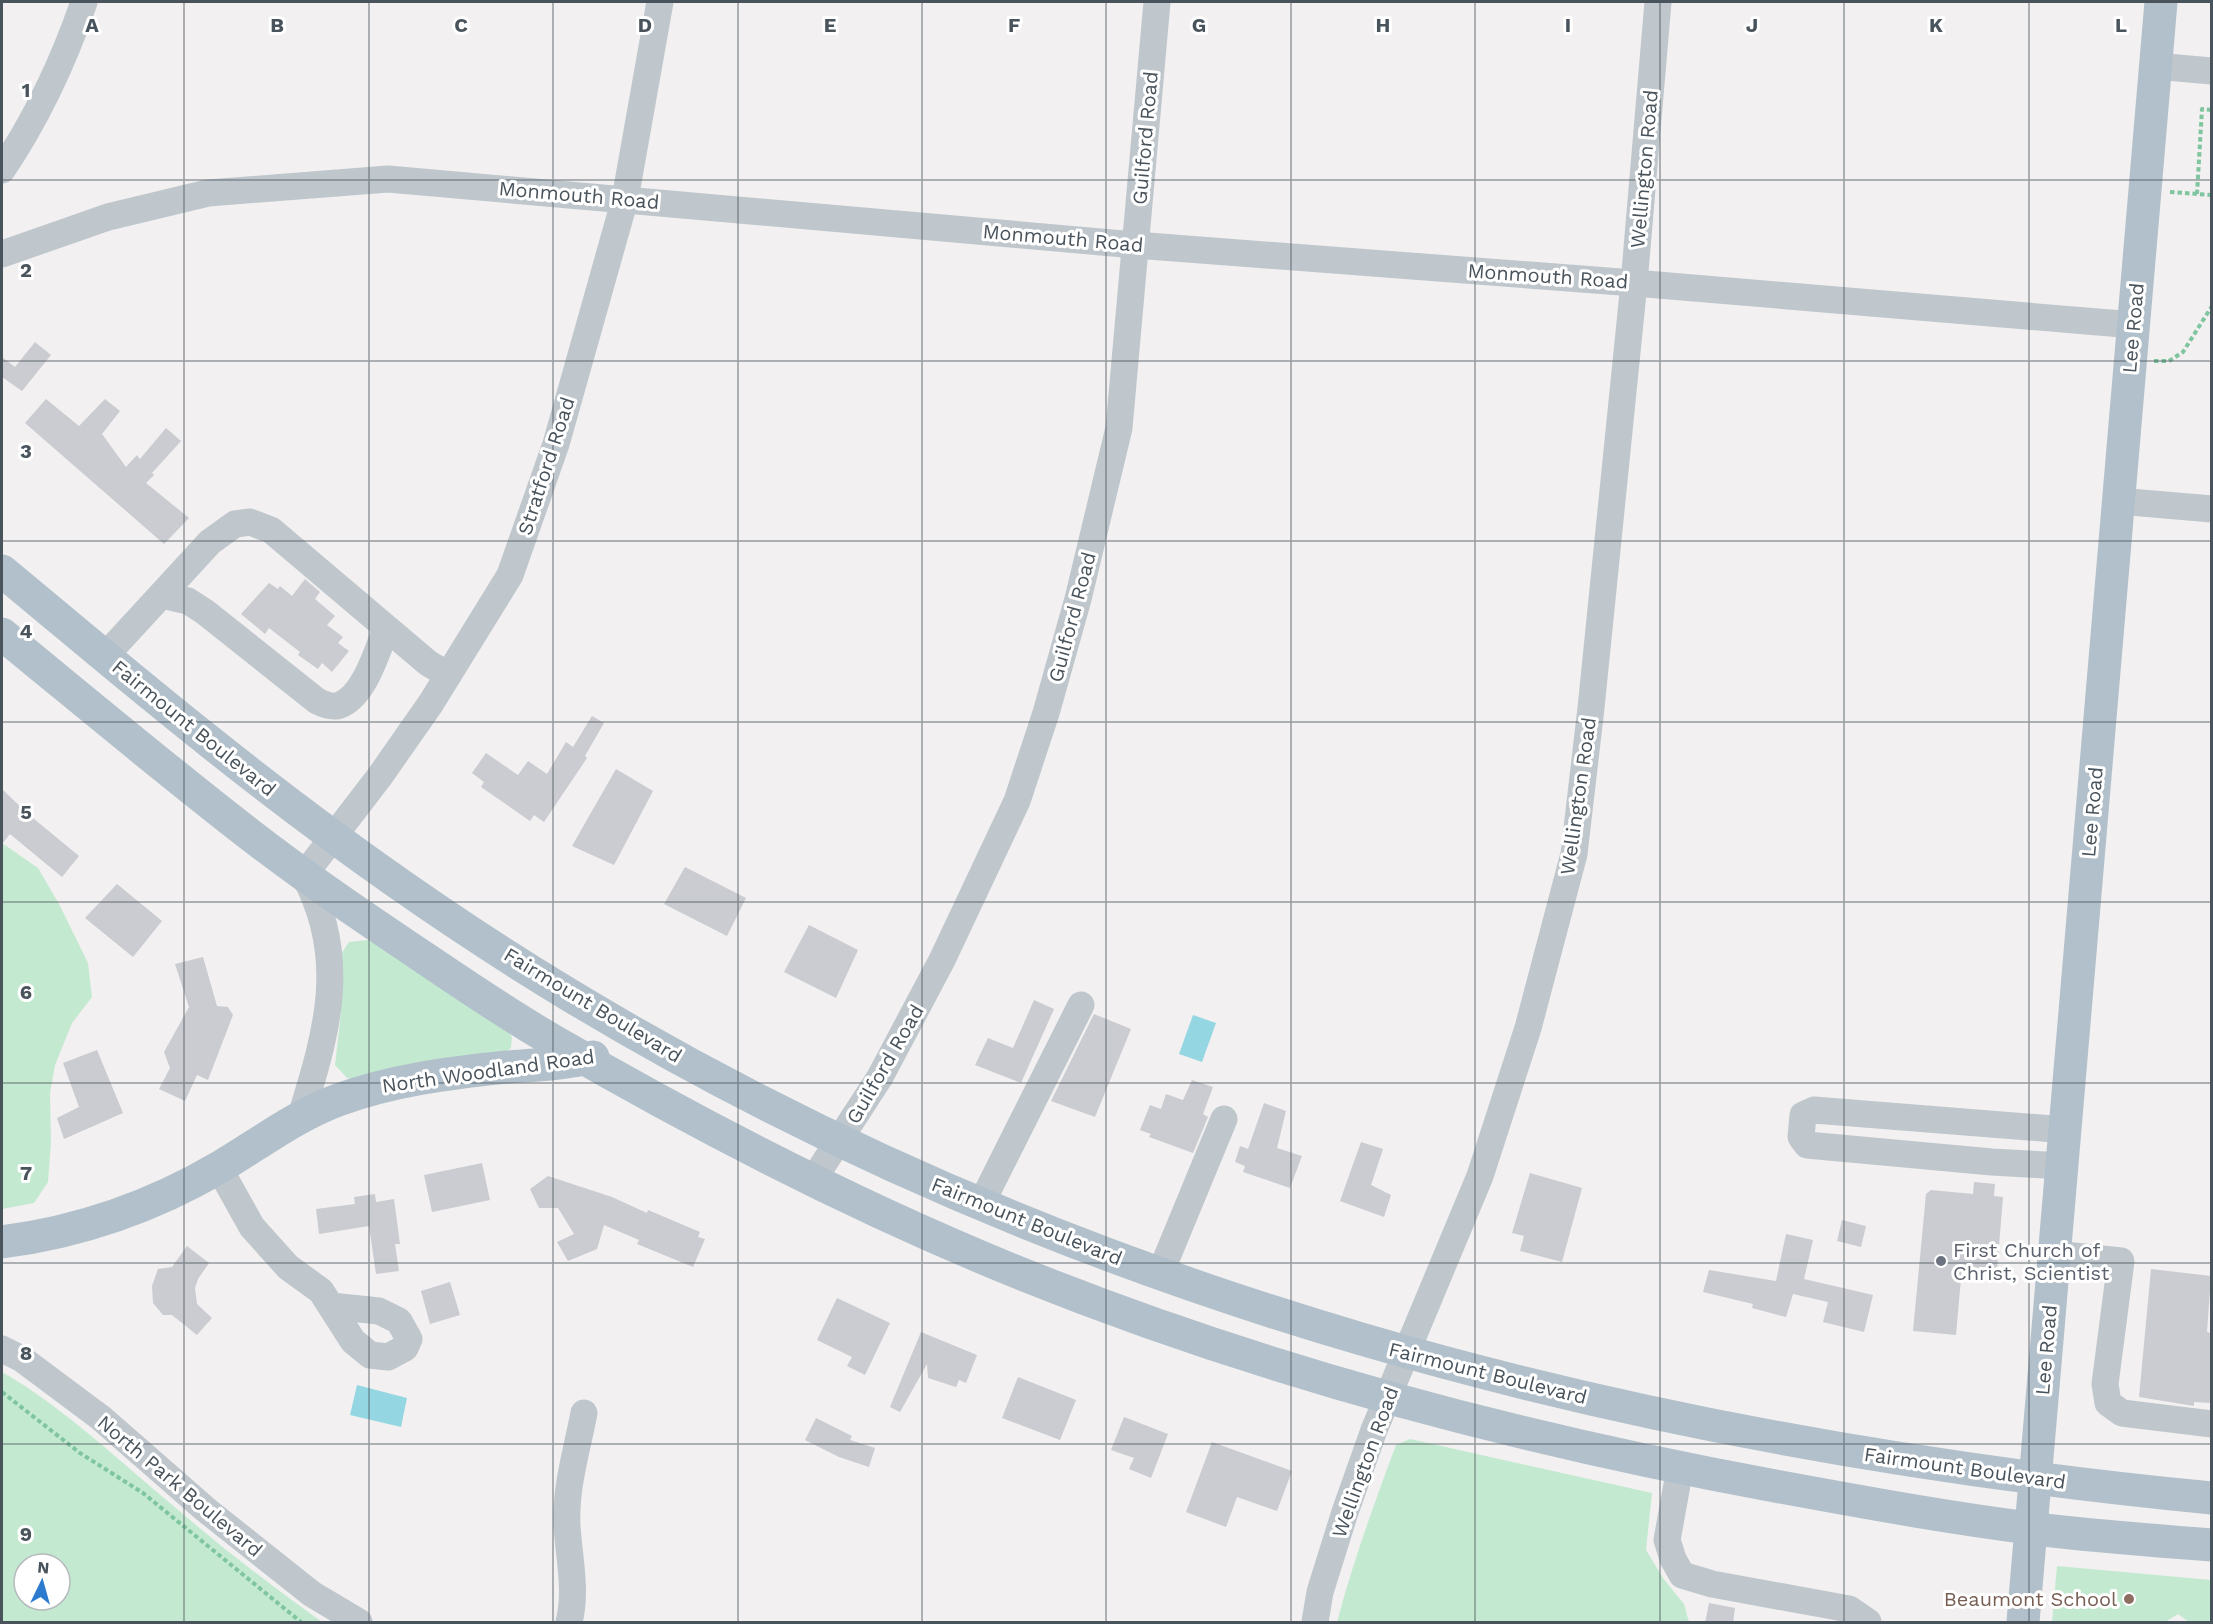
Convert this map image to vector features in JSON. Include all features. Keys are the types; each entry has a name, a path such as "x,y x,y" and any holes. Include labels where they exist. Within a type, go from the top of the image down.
{"main road":[{"name":"Lee Road","path":"2023,1623 2161,2"},
{"name":"Fairmount Boulevard","path":"2,571 213,745 333,837 511,957 572,996 701,1069 840,1140 981,1204 1160,1274 1278,1315 1406,1353 1585,1398 1722,1427 1869,1454 2034,1479 2211,1498"},
{"path":"2,634 187,784 304,875 477,993 622,1081 813,1180 940,1240 1071,1293 1215,1345 1387,1398 1518,1432 1680,1468 1834,1497 2030,1528 2211,1545"},
{"name":"North Woodland Road","path":"2,1242 64,1231 97,1222 165,1197 219,1168 301,1116 363,1091 414,1078 586,1059 619,1049 640,1036"}],"street":[{"path":"2,170 21,142 68,48 84,2"},
{"name":"Stratford Road","path":"304,875 396,755 510,575 556,444 625,199 660,2"},
{"name":"Guilford Road","path":"813,1180 880,1077 942,960 1017,801 1046,713 1078,598 1119,428 1157,2"},
{"name":"Wellington Road","path":"1315,1623 1320,1592 1345,1512 1387,1398 1480,1176 1528,1028 1574,854 1634,283 1658,2"},
{"path":"2155,66 2211,71"},
{"name":"Monmouth Road","path":"2,254 108,217 208,193 388,179 1135,244 2134,325"},
{"path":"2118,501 2211,509"},
{"path":"105,656 210,542 235,524 250,522 271,530 386,629 428,663 448,675"},
{"path":"162,595 188,601 205,612 316,701 325,705 339,706 352,696 367,677 386,629"},
{"path":"301,1116 324,1038 330,989 328,946 324,923 304,875"},
{"path":"981,1204 1081,1005"},
{"path":"2062,1166 1999,1163 1807,1145 1801,1137 1803,1115 1814,1110 2066,1130"},
{"path":"1160,1274 1224,1119"},
{"path":"1999,1163 2003,1124"},
{"path":"219,1168 252,1227 288,1267 321,1291 331,1306"},
{"path":"2055,1254 2121,1262 2106,1384 2108,1403 2122,1413 2211,1424"},
{"name":"North Park Boulevard","path":"2,1349 22,1359 101,1418 205,1509 312,1594 359,1623"},
{"path":"569,1623 572,1611 572,1570 567,1525 569,1488 584,1413"},
{"path":"1680,1468 1667,1540 1672,1559 1682,1575 1712,1584 1849,1608 1868,1623"}],"path":[{"path":"2197,194 2202,109 2211,110"},
{"path":"2168,192 2211,195"},
{"path":"2154,362 2169,361 2183,352 2192,340 2201,320 2211,309"},
{"path":"2,1392 80,1453 143,1493 301,1623"}],"green space":[{"path":"2,843 38,868 59,904 88,963 92,997 72,1023 55,1065 50,1093 51,1142 48,1182 34,1203 2,1209"},
{"path":"368,940 386,945 506,1029 512,1037 511,1048 505,1054 359,1080 347,1078 335,1065 341,1012 341,954 349,942"},
{"path":"2,1372 65,1415 222,1546 322,1622 2,1622"},
{"path":"1410,1439 1652,1493 1646,1550 1663,1578 1684,1604 1689,1622 1337,1622 1364,1533 1396,1445"},
{"name":"Beaumont School","path":"2057,1566 2211,1580 2211,1622 2189,1622 2178,1614 2165,1622 2052,1622"}],"water":[{"path":"1193,1015 1216,1023 1202,1062 1179,1054"},
{"path":"357,1385 407,1398 401,1427 350,1415"}],"building":[{"path":"35,342 51,355 22,391 2,377 2,357 15,367"},
{"path":"46,399 79,426 105,399 120,411 102,434 126,467 137,455 140,459 166,428 181,441 146,483 189,518 164,544 25,423"},
{"path":"305,579 320,592 315,599 335,616 327,625 343,637 338,643 349,651 332,672 322,663 318,669 298,655 300,652 269,628 265,634 241,614 269,583 278,589 280,586 292,596"},
{"path":"592,716 604,723 585,756 587,758 544,822 534,815 530,821 481,787 484,782 472,773 486,753 518,775 528,761 547,774 566,742 573,747"},
{"path":"616,769 653,791 614,865 572,846"},
{"path":"2,789 79,856 62,877 10,834 2,844"},
{"path":"685,867 746,898 727,936 664,904"},
{"path":"117,884 162,921 133,957 85,918"},
{"path":"809,925 858,950 836,998 784,972"},
{"path":"203,957 217,1006 228,1007 233,1015 208,1080 197,1075 185,1101 159,1089 170,1068 164,1052 189,1007 175,964"},
{"path":"1034,1000 1054,1009 1021,1083 975,1065 988,1038 1013,1048"},
{"path":"1094,1014 1131,1029 1095,1117 1051,1101"},
{"path":"97,1050 123,1113 64,1139 57,1118 79,1107 63,1063"},
{"path":"1192,1080 1213,1087 1203,1114 1208,1117 1193,1153 1149,1137 1151,1134 1140,1130 1150,1105 1161,1109 1166,1094 1183,1100"},
{"path":"1264,1103 1286,1111 1277,1148 1302,1156 1290,1188 1243,1172 1245,1166 1235,1162 1240,1146 1248,1149"},
{"path":"1361,1142 1383,1149 1371,1185 1391,1195 1384,1217 1340,1201"},
{"path":"482,1163 490,1200 432,1212 424,1175"},
{"path":"1530,1173 1582,1188 1562,1262 1520,1251 1524,1236 1512,1233"},
{"path":"548,1176 612,1197 647,1213 648,1210 700,1232 698,1237 705,1239 693,1267 637,1244 639,1240 604,1225 597,1249 568,1261 557,1242 574,1234 558,1208 539,1208 530,1189"},
{"name":"First Church of Christ, Scientist","path":"1974,1182 1995,1184 1994,1196 2003,1197 1997,1270 1962,1267 1956,1335 1913,1331 1926,1194 1931,1190 1973,1194"},
{"path":"375,1194 376,1202 394,1199 400,1244 395,1244 399,1271 376,1274 369,1226 319,1234 316,1209 355,1204 354,1197"},
{"path":"1842,1220 1866,1226 1861,1247 1837,1241"},
{"path":"1786,1234 1813,1240 1804,1279 1873,1295 1864,1332 1823,1322 1828,1302 1793,1294 1786,1317 1752,1308 1753,1304 1703,1292 1709,1270 1776,1281"},
{"path":"187,1246 209,1263 195,1288 197,1304 212,1318 197,1335 172,1315 163,1315 153,1303 152,1286 158,1269 172,1267"},
{"path":"2151,1269 2211,1276 2207,1332 2211,1333 2211,1403 2194,1402 2194,1406 2139,1397"},
{"path":"450,1282 460,1315 430,1324 421,1291"},
{"path":"837,1298 890,1323 865,1375 847,1366 852,1357 817,1340"},
{"path":"921,1332 977,1355 966,1383 959,1380 956,1387 928,1378 927,1364 900,1412 890,1407"},
{"path":"1018,1377 1076,1400 1060,1440 1002,1418"},
{"path":"1124,1417 1168,1434 1151,1478 1129,1469 1134,1458 1111,1450"},
{"path":"816,1418 852,1436 850,1440 875,1448 869,1467 839,1457 805,1440"},
{"path":"1212,1442 1292,1471 1277,1511 1237,1497 1226,1527 1186,1512"},
{"path":"1709,1603 1735,1608 1733,1623 1705,1623"}],"place":[{"name":"First Church of Christ, Scientist","path":"1941,1261"},
{"name":"Beaumont School","path":"2129,1599"}]}
